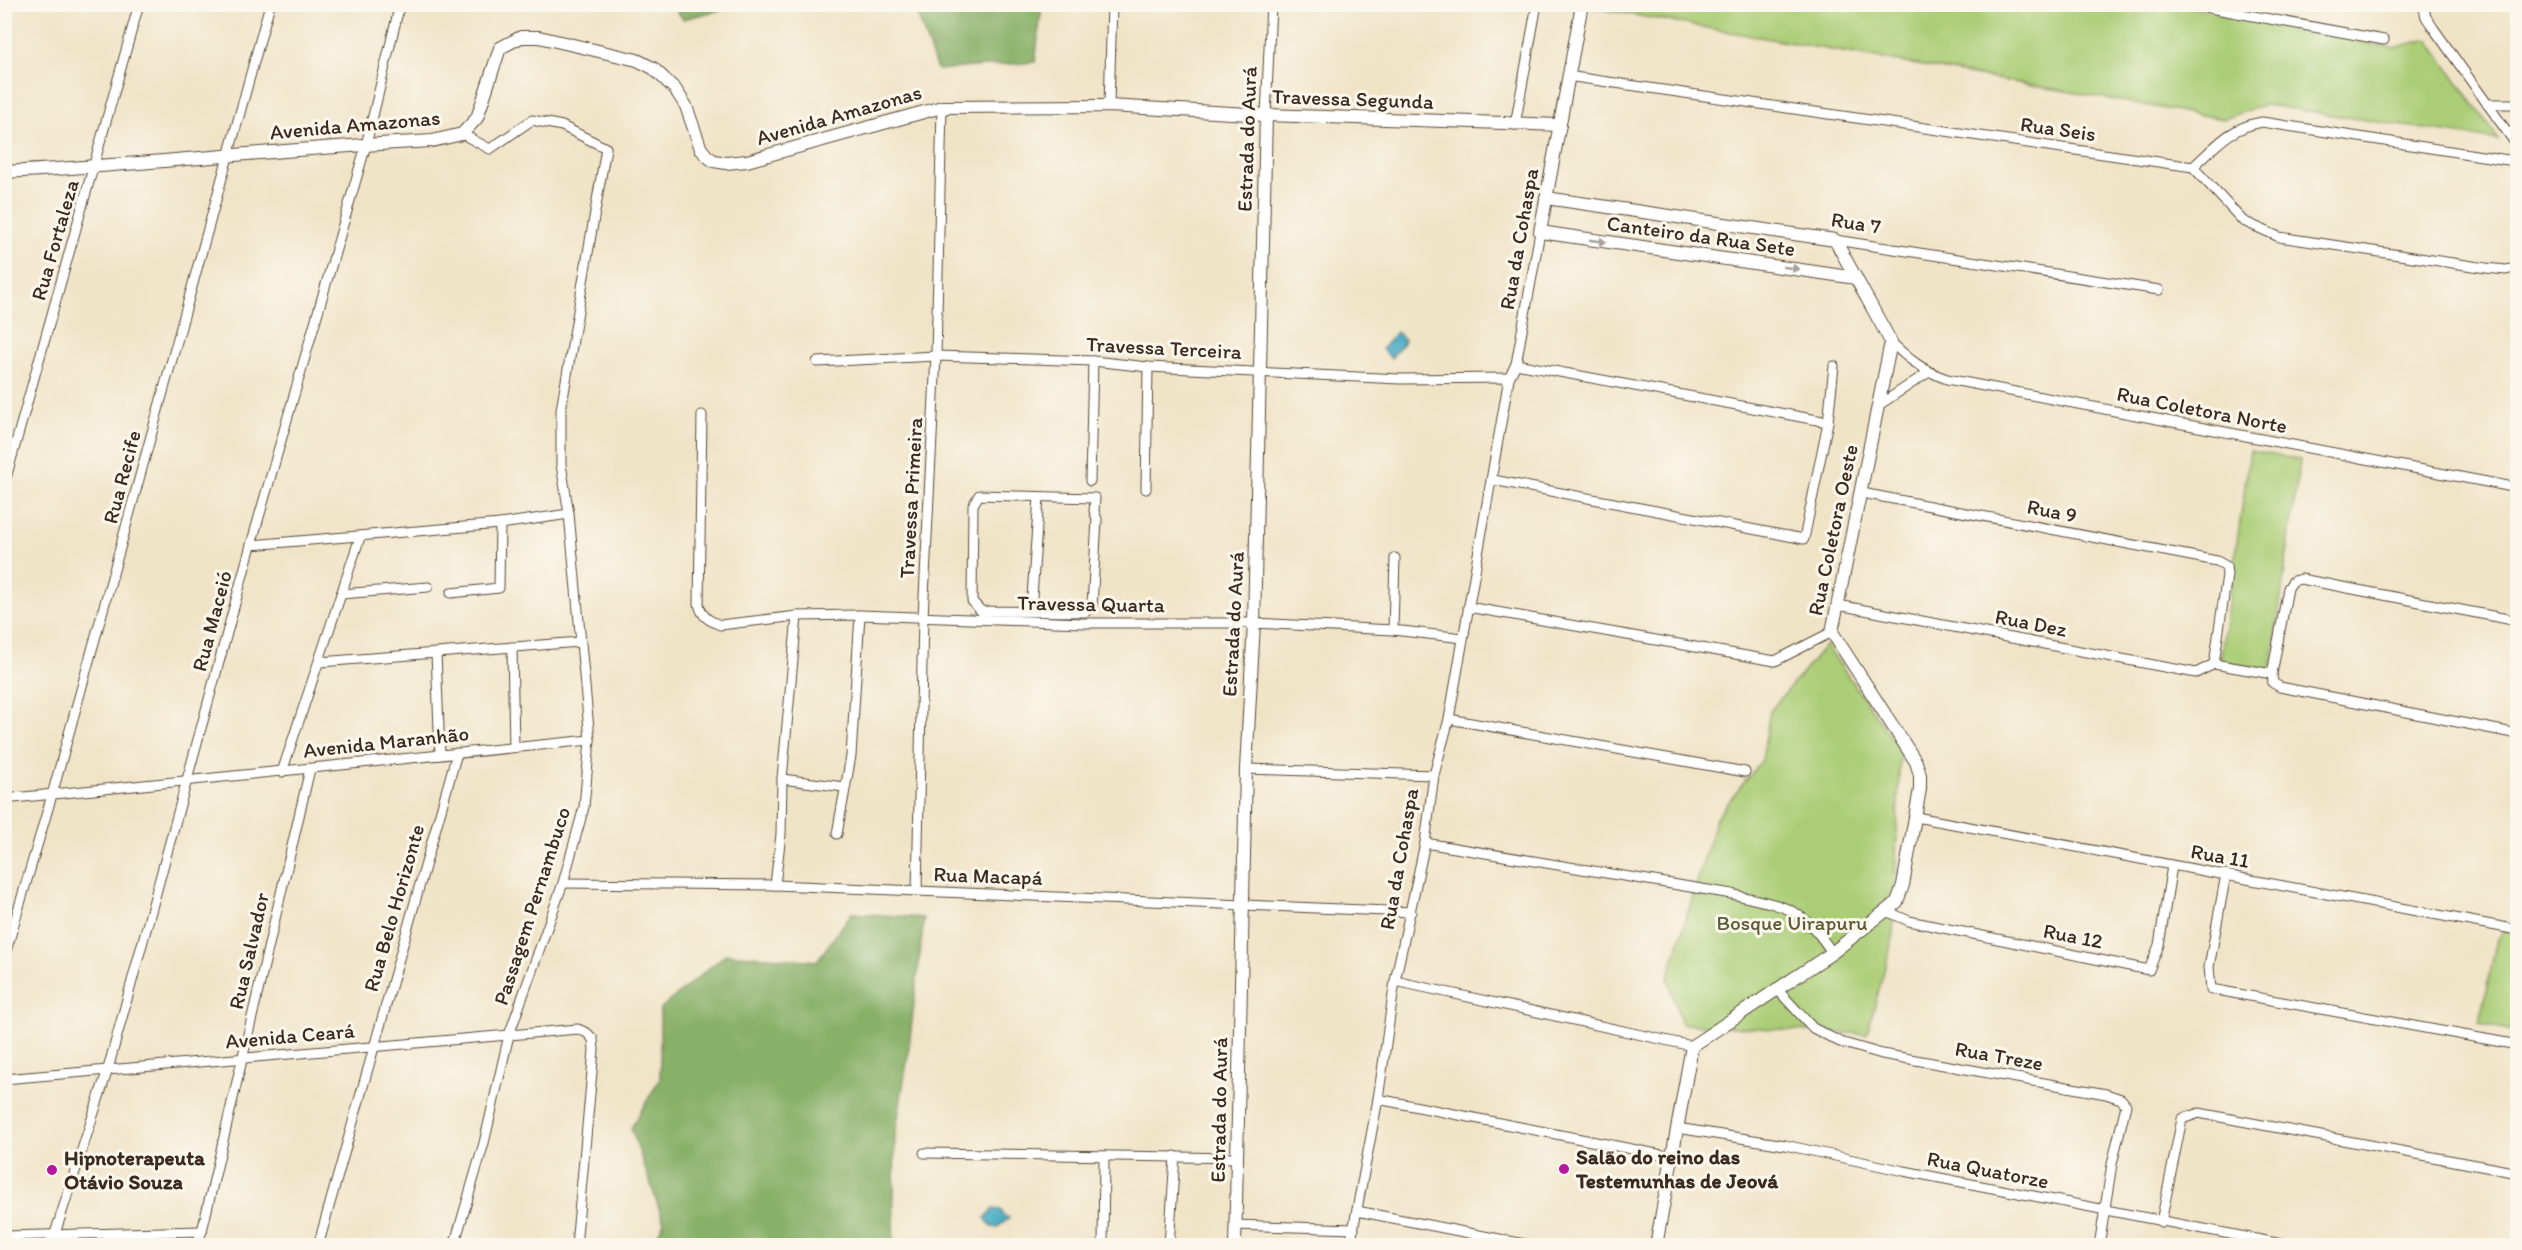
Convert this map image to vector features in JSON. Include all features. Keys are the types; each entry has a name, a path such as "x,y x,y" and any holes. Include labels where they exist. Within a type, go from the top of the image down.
{"street":[{"path":"4,17 8,4"},
{"name":"Rua Fortaleza","path":"4,485 95,168 139,4"},
{"name":"Rua Recife","path":"4,958 52,795 270,4"},
{"name":"Rua Maceió","path":"53,1241 108,1069 251,545 366,145 400,4"},
{"path":"1109,106 1112,4"},
{"name":"Estrada do Aurá","path":"1235,1245 1246,769 1254,623 1266,115 1271,4"},
{"path":"1515,124 1537,4"},
{"name":"Rua da Cohaspa","path":"1350,1245 1378,1099 1395,981 1425,843 1434,775 1449,719 1462,638 1493,480 1509,378 1516,364 1582,4"},
{"path":"2188,4 2384,40"},
{"path":"2423,4 2426,17 2517,147"},
{"name":"Avenida Amazonas","path":"4,172 95,168 230,155 432,141 462,134 477,118 500,48 520,37 539,36 616,53 653,68 668,81 686,106 701,149 714,161 726,163 747,161 942,106"},
{"name":"Rua Seis","path":"1567,76 2193,167"},
{"path":"2487,104 2517,104"},
{"name":"Travessa Segunda","path":"942,106 1109,106 1266,115 1560,125"},
{"name":"Travessa Primeira","path":"917,891 923,617 936,356 942,106"},
{"name":"Passagem Pernambuco","path":"454,1245 484,1143 509,1035 563,883 584,807 590,740 569,514 561,464 561,410 606,148 562,126 532,120 490,149 462,134"},
{"path":"2517,159 2508,160 2262,122 2244,125 2231,132 2193,167 2243,221 2279,237 2486,268 2506,270 2517,267"},
{"name":"Rua 7","path":"1546,198 2159,290"},
{"name":"Canteiro da Rua Sete","path":"1540,232 1856,278"},
{"path":"1835,240 1891,342"},
{"name":"Rua Coletora Norte","path":"1891,342 1907,358 1929,372 1947,379 2517,488"},
{"name":"Rua Coletora Oeste","path":"1692,1046 1776,988 1832,953 1897,902 1903,885 1916,817 1920,775 1916,762 1832,633 1891,342"},
{"name":"Travessa Terceira","path":"817,362 936,356 1093,361 1148,367 1400,379 1509,378"},
{"path":"1090,481 1093,361"},
{"path":"1516,364 1828,422"},
{"path":"1493,480 1804,539 1828,422 1834,366"},
{"path":"1146,489 1148,367"},
{"path":"1879,405 1929,372"},
{"name":"Travessa Quarta","path":"702,415 699,604 701,614 708,621 720,625 797,616 860,615 1083,623 1254,623 1393,630 1462,638"},
{"name":"Rua 9","path":"1862,493 2217,561 2226,566 2227,575 2214,664"},
{"path":"1083,623 1085,612 1093,602 1097,519 1094,511 1095,498 979,495 973,505 972,602 981,610 1085,612"},
{"path":"1031,611 1040,497"},
{"path":"251,545 500,524 569,514"},
{"path":"451,593 491,591 499,588 500,524"},
{"path":"282,772 360,537"},
{"path":"1393,630 1395,558"},
{"path":"2517,621 2301,579 2293,581 2288,588 2272,674 2273,683 2280,687 2517,734"},
{"path":"341,594 428,587"},
{"name":"Rua Dez","path":"1838,605 2196,673 2214,664"},
{"path":"1468,607 1775,661 1832,633"},
{"path":"837,834 851,756 860,615"},
{"path":"775,885 781,834 782,779 797,616"},
{"path":"320,662 580,642"},
{"path":"512,647 514,747"},
{"path":"436,653 440,755"},
{"path":"2214,664 2272,674"},
{"path":"1449,719 1745,772"},
{"name":"Avenida Maranhão","path":"4,799 590,740"},
{"name":"Rua Belo Horizonte","path":"318,1245 457,753"},
{"name":"Rua Salvador","path":"196,1245 202,1230 310,769"},
{"path":"1246,769 1434,775"},
{"path":"782,779 844,787"},
{"name":"Rua 11","path":"1916,817 2517,930"},
{"path":"1425,843 1732,894 1779,906 1799,914 1817,930 1832,953"},
{"name":"Rua 12","path":"1886,911 1909,921 2149,970 2159,945 2172,866"},
{"path":"2226,874 2209,967 2211,989 2517,1045"},
{"name":"Rua Macapá","path":"563,883 775,885 1411,912"},
{"path":"1395,981 1692,1046 1656,1245"},
{"name":"Rua Treze","path":"1776,988 1813,1028 1840,1042 1882,1054 2106,1094 2121,1099 2126,1105 2105,1211"},
{"name":"Avenida Ceará","path":"4,1079 578,1029 587,1033 593,1040 594,1050 576,1245"},
{"path":"1378,1099 1672,1157"},
{"path":"2161,1222 2182,1119 2199,1113 2517,1173"},
{"name":"Rua Quatorze","path":"1677,1128 1785,1145 2105,1211 2292,1245"},
{"path":"924,1153 1238,1158"},
{"path":"1103,1245 1104,1156"},
{"path":"1169,1245 1175,1156"},
{"path":"1357,1211 1535,1245"},
{"path":"2099,1245 2105,1211"},
{"path":"1235,1225 1354,1229"},
{"path":"4,1236 53,1241 202,1230"}],"green space":[{"path":"1590,4 2175,4 2393,48 2428,39 2499,140 2265,105 2223,119 1589,7"},
{"path":"672,5 741,5 683,19"},
{"path":"914,5 1042,5 1035,62 937,70"},
{"path":"2250,451 2300,460 2271,670 2220,662"},
{"name":"Bosque Uirapuru","path":"1826,645 1900,749 1893,938 1867,1034 1682,1024 1668,979 1716,818 1762,760 1770,711"},
{"path":"852,913 924,918 908,1055 895,1136 893,1245 653,1245 664,1222 631,1128 660,1079 660,1009 726,954 817,961"},
{"path":"2517,918 2517,1032 2479,1023 2497,939"}],"water":[{"path":"1396,332 1405,340 1391,358 1382,349"},
{"path":"993,1209 1001,1210 1004,1216 1009,1218 997,1228 992,1227 985,1218"}],"place":[{"name":"Salão do reino das Testemunhas de Jeová","path":"1564,1169"},
{"name":"Hipnoterapeuta Otávio Souza","path":"52,1170"}]}
